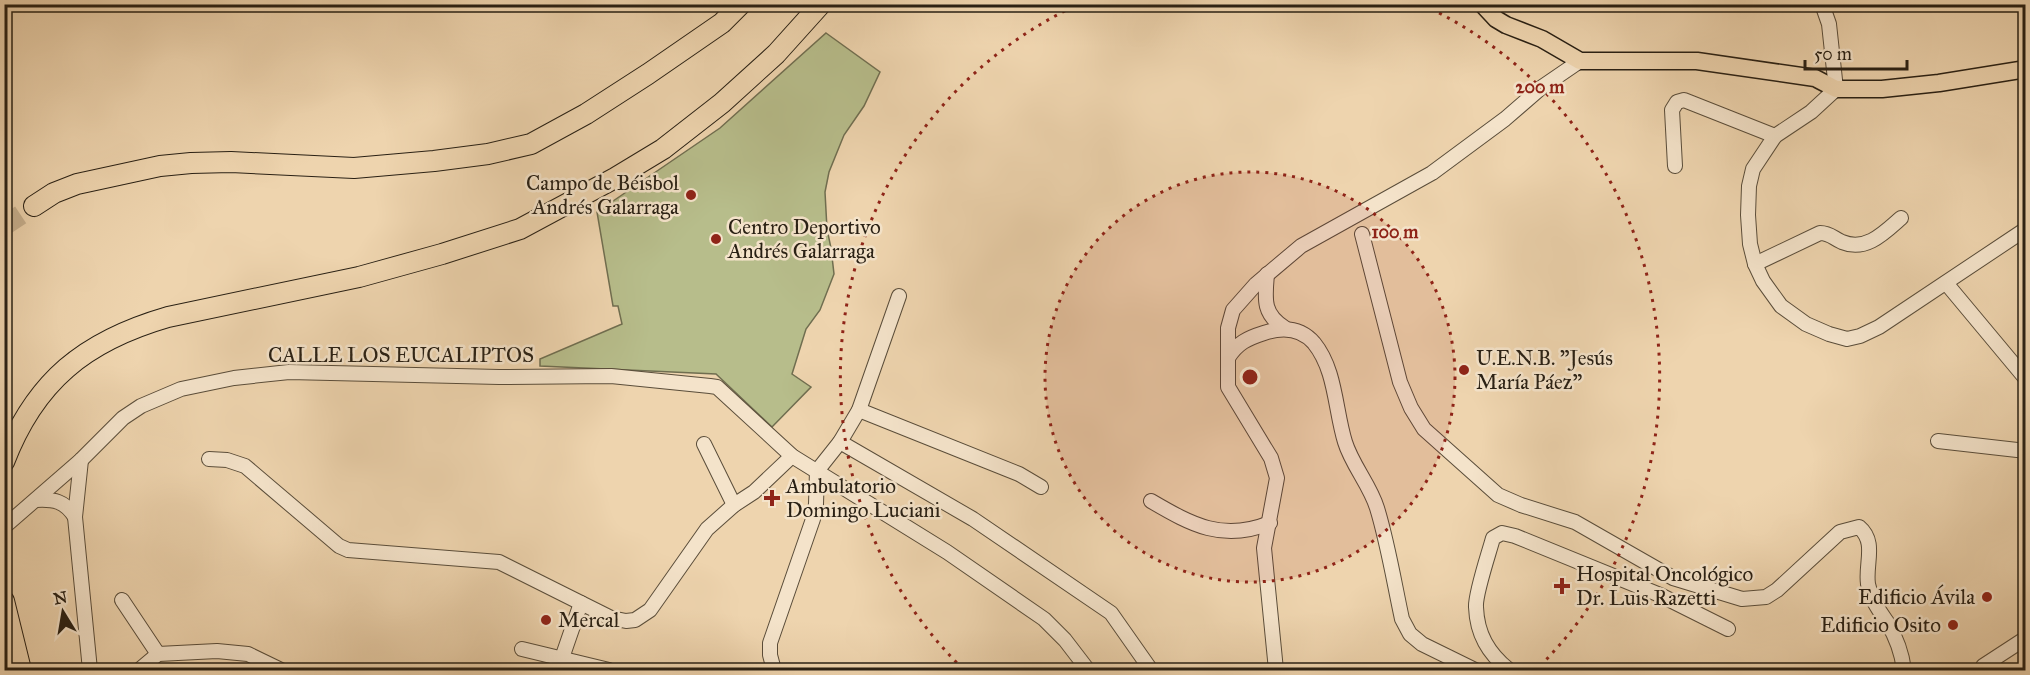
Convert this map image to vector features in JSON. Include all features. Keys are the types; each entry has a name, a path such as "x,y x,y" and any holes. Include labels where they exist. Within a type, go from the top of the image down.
{"highway":[{"path":"34,206 54,193 78,184 160,166 231,162 354,168 488,154 531,144 586,114 648,74 722,23 741,4"},
{"path":"4,462 26,416 64,368 91,349 135,328 168,317 359,277 520,229 615,178 663,149 722,103 776,54 821,4"},
{"path":"4,601 21,670"}],"main road":[{"path":"1482,4 1496,19 1506,25 1542,39 1580,61 1697,61 1815,78 1836,89 1882,89 1940,83 2025,69"}],"street":[{"path":"1822,4 1828,24 1836,89 1811,112 1776,136 1753,169 1749,186 1750,244 1755,264 1763,281 1781,306 1806,324 1829,334 1847,339 1860,336 1879,327 2025,229"},
{"path":"1276,670 1264,548 1277,478 1271,458 1228,387 1228,328 1233,310 1267,274 1311,239 1432,173 1505,119 1542,87 1580,61"},
{"path":"1675,166 1672,110 1677,102 1684,100 1776,136"},
{"path":"1755,264 1820,233 1829,233 1839,241 1850,245 1862,244 1877,239 1901,218"},
{"path":"1362,234 1400,382 1412,408 1424,429 1498,495 1521,505 1575,522 1673,578 1742,600 1766,597 1777,590 1840,532 1859,527 1865,532 1870,543 1868,584 1875,606 1897,642 1904,670"},
{"path":"1267,274 1265,299 1267,309 1276,323 1305,335 1314,343 1325,362 1346,443 1376,506 1402,619 1410,634 1422,644 1475,670"},
{"path":"1946,283 2025,379"},
{"path":"774,670 770,643 813,519 817,471 840,442 858,410 898,296"},
{"path":"1228,358 1235,347 1244,340 1285,328"},
{"name":"CALLE LOS EUCALIPTOS","path":"4,527 81,460 123,418 141,406 181,389 234,378 289,372 500,378 611,375 710,386 717,387 792,456 947,552 1044,619 1065,640 1088,670"},
{"path":"858,410 1019,474 1041,487"},
{"path":"1938,441 2025,450"},
{"path":"840,442 973,519 1111,614 1151,670"},
{"path":"704,444 735,505"},
{"path":"209,459 227,460 246,466 339,546 348,550 499,562 611,618 626,621 635,620 650,610 707,529 754,492 792,456"},
{"path":"81,460 75,517 90,670"},
{"path":"36,500 61,501 70,508 75,517"},
{"path":"1151,501 1176,516 1217,530 1237,532 1270,523"},
{"path":"1509,670 1495,659 1484,643 1476,607 1493,538 1502,533 1515,536 1660,595 1728,629"},
{"path":"122,600 158,654"},
{"path":"562,658 581,603"},
{"path":"1983,666 2025,638"},
{"path":"522,649 609,670"},
{"path":"139,670 158,654 217,651 248,654 280,670"}],"green space":[{"name":"Centro Deportivo Andrés Galarraga","path":"826,33 880,72 864,106 844,135 829,172 825,192 827,229 834,274 820,310 806,329 792,374 811,387 772,427 716,374 540,366 540,359 622,324 618,306 613,306 597,212 720,128"}],"tunnel":[{"path":"4,226 34,206"}],"place":[{"name":"Campo de Béisbol Andrés Galarraga","path":"691,195"},
{"name":"Centro Deportivo Andrés Galarraga","path":"716,239"},
{"name":"U.E.N.B. \"Jesús María Páez\"","path":"1464,370"},
{"name":"Ambulatorio Domingo Luciani","path":"772,498"},
{"name":"Hospital Oncológico Dr. Luis Razetti","path":"1562,586"},
{"name":"Edificio Ávila","path":"1987,597"},
{"name":"Mercal","path":"546,620"},
{"name":"Edificio Osito","path":"1953,625"}]}
